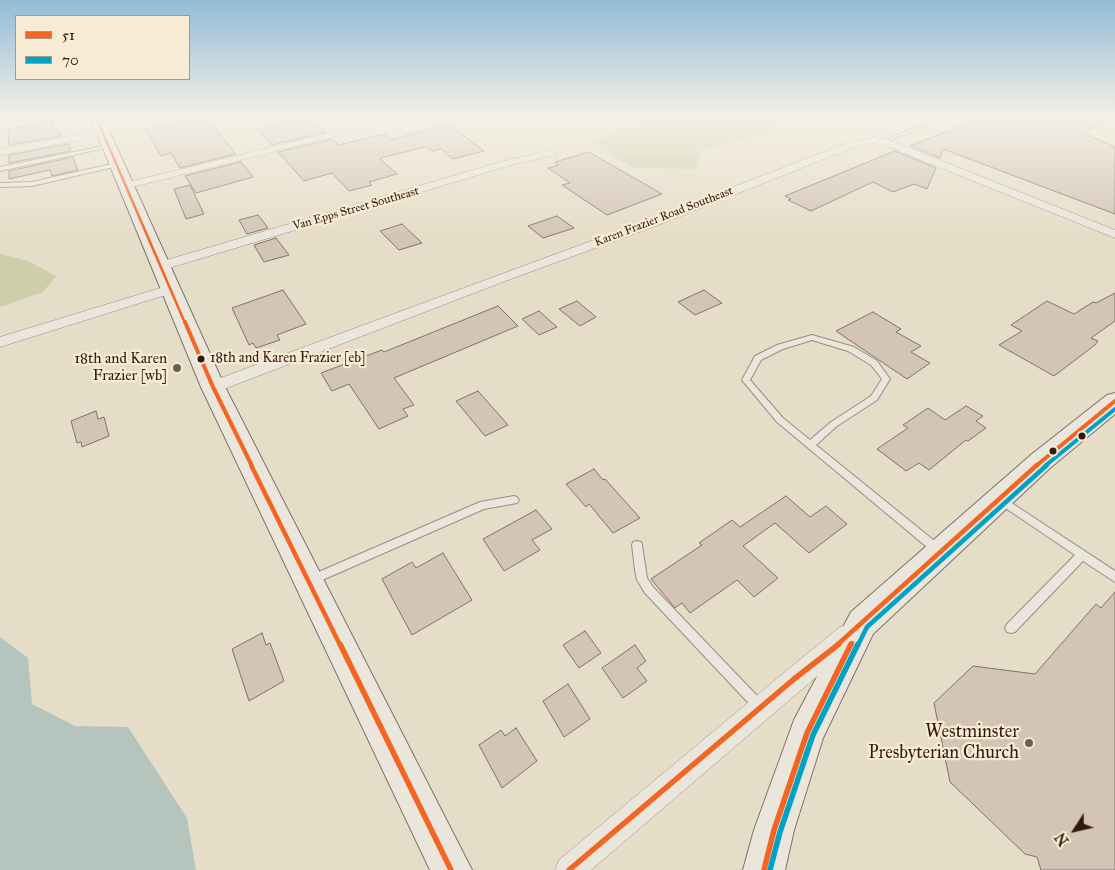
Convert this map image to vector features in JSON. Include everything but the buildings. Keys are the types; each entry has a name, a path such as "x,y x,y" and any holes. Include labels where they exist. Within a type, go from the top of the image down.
{"street":[{"path":"113,158 213,388 451,870"},
{"name":"Van Epps Street Southeast","path":"0,342 165,277 508,164 533,158"},
{"name":"Karen Frazier Road Southeast","path":"213,388 503,276 649,224 819,158"},
{"name":"Karen Frazier Road Southeast","path":"923,158 1026,197 1115,234"},
{"path":"569,870 761,707 830,652 1041,461 1115,400"},
{"path":"764,870 774,830 807,733 862,623"}],"lane":[{"path":"0,169 54,158"},
{"path":"0,185 32,184 85,158"},
{"path":"810,445 834,424 874,398 886,379 874,363 851,349 812,337 780,347 758,358 746,380 780,420 810,445 940,552"},
{"path":"999,499 1115,577"},
{"path":"309,581 483,505 514,500"},
{"path":"637,545 642,580 761,707"},
{"path":"1011,628 1082,555"}],"green space":[{"path":"616,158 699,158 695,169 634,168"},
{"path":"0,254 28,261 56,276 43,292 0,307"}],"shaded area":[{"path":"0,637 28,658 32,704 75,726 128,727 187,818 196,870 0,870"}],"transit line":[{"name":"51","path":"114,158 213,387 451,870"},
{"name":"51","path":"569,870 794,679 830,652 1041,461 1115,401"},
{"name":"70","path":"770,870 780,832 813,735 867,627 1045,466 1115,409"},
{"name":"51","path":"764,870 774,830 807,733 852,643"}],"place":[{"name":"18th and Karen Frazier [eb]","path":"201,359"},
{"name":"18th and Karen Frazier [wb]","path":"177,368"},
{"name":"Westminster Presbyterian Church","path":"1029,743"}]}
